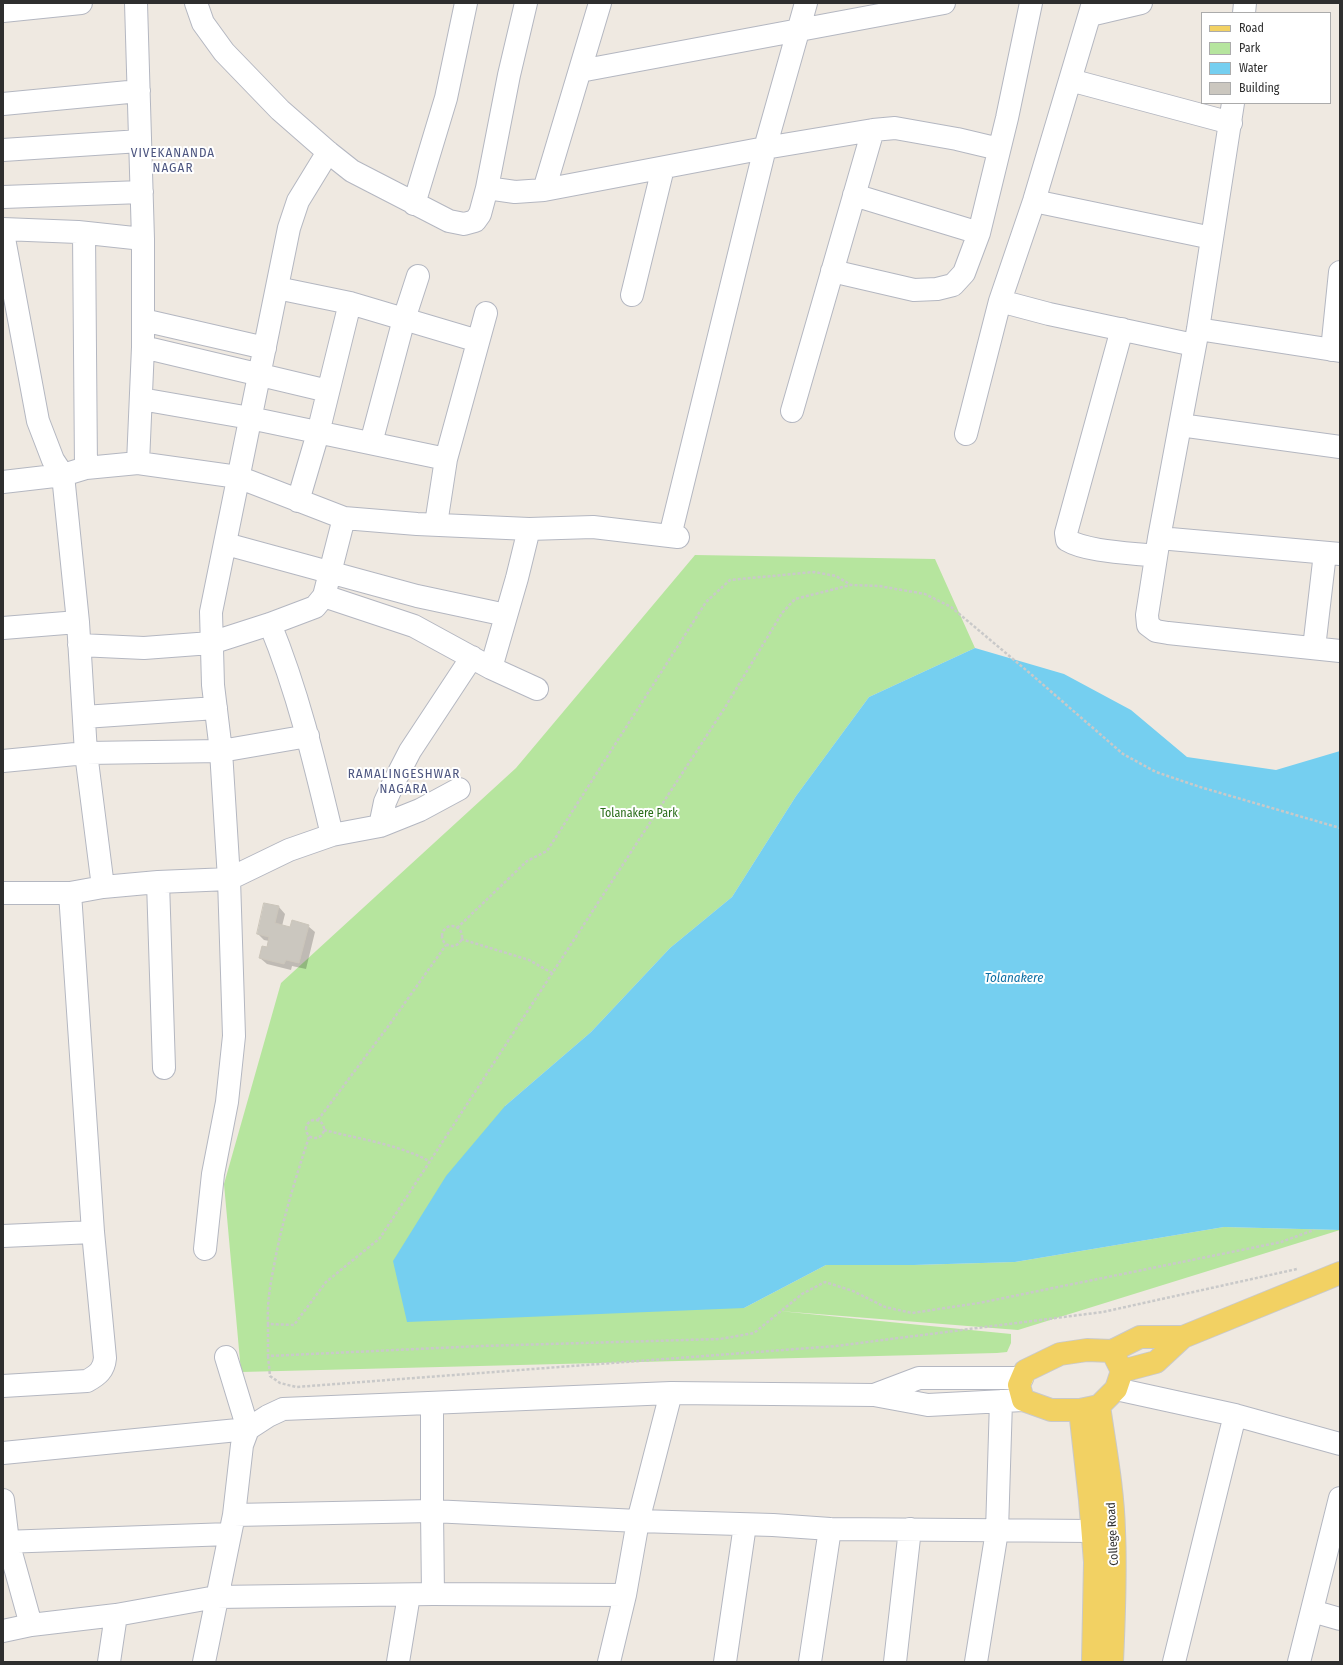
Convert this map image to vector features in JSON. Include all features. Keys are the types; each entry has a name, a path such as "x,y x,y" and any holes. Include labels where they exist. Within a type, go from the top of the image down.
{"main road":[{"path":"1183,1337 1140,1337 1112,1351 1087,1350 1060,1354 1024,1371 1012,1400 1051,1410 1089,1408 1119,1380 1156,1362 1183,1337 1340,1273"},
{"path":"1112,1351 1119,1380"},
{"name":"College Road","path":"1089,1408 1095,1562 1093,1662"},
{"name":"College Road","path":"1089,1408 1109,1476 1114,1529 1115,1592 1112,1662"}],"street":[{"path":"3,11 81,3"},
{"path":"136,3 143,238 143,347 138,463"},
{"path":"196,3 203,22 224,52 280,110 328,152 352,171 414,204 449,221 464,224 475,221 480,214 487,188 508,75 526,3"},
{"path":"414,204 446,98 466,3"},
{"path":"544,190 600,3"},
{"path":"3,482 63,475 86,468 138,463 238,477 344,518 417,524 529,529 593,527 674,536 765,148 806,3"},
{"path":"580,71 944,3"},
{"path":"832,271 914,290 937,289 953,285 964,273 979,233 1018,72 1031,3"},
{"path":"966,434 1000,301 1034,201 1092,9 1141,3"},
{"path":"1070,80 1232,113 1196,337 1157,547 1147,615 1148,625 1156,631 1168,633 1340,651"},
{"path":"3,104 139,91"},
{"path":"487,188 515,192 544,190 765,148 873,130 895,128 913,130 999,149"},
{"path":"792,410 873,130"},
{"path":"3,150 140,141"},
{"path":"205,1249 213,1174 227,1102 234,1036 229,879 221,751 212,685 211,612 289,228 298,201 328,152"},
{"path":"632,295 663,168"},
{"path":"3,197 142,192"},
{"path":"854,195 979,233"},
{"path":"1034,201 1212,238"},
{"path":"3,229 84,233 143,238"},
{"path":"3,233 38,421 53,460 63,475 78,622 86,753 103,887"},
{"path":"84,233 86,468"},
{"path":"1000,301 1049,314 1122,329 1336,351 1340,272"},
{"path":"371,443 404,319 418,276"},
{"path":"277,288 350,303 478,340"},
{"path":"298,501 318,433 350,303"},
{"path":"436,524 446,459 486,313"},
{"path":"143,320 265,348"},
{"path":"1122,329 1066,533 1067,540 1074,544 1096,549 1157,547 1333,553 1314,648"},
{"path":"143,347 328,391"},
{"path":"141,399 250,418 446,459"},
{"path":"1180,425 1340,447"},
{"path":"79,645 144,648 211,643 270,624 315,607 324,596 331,574 344,518"},
{"path":"491,668 529,529"},
{"path":"226,544 331,574 417,596 506,615"},
{"path":"324,596 414,626 491,668 537,689"},
{"path":"3,628 78,622"},
{"path":"270,624 279,645 308,736 332,835"},
{"path":"380,826 385,802 410,751 472,657"},
{"path":"84,717 216,708"},
{"path":"3,761 86,753 221,751 308,736"},
{"path":"3,893 70,893 103,887 158,882 229,879 289,850 332,835 380,826 420,810 459,789"},
{"path":"158,882 164,1068"},
{"path":"3,1386 87,1381 97,1376 104,1367 105,1358 93,1232 70,893"},
{"path":"3,1236 93,1232"},
{"path":"204,1662 216,1597 232,1525 242,1445 248,1429 226,1357"},
{"path":"874,1396 919,1378 1022,1378"},
{"path":"1119,1380 1235,1415 1340,1444"},
{"path":"3,1453 248,1429 268,1416 284,1409 671,1393 874,1396 928,1405 1012,1400 997,1531 976,1662"},
{"path":"609,1662 625,1595 638,1521 671,1393"},
{"path":"432,1403 433,1594"},
{"path":"1174,1662 1235,1415"},
{"path":"1299,1662 1312,1611 1336,1531 1340,1498"},
{"path":"3,1500 6,1542 32,1625"},
{"path":"6,1542 432,1511 638,1521 773,1525 830,1529 1093,1531"},
{"path":"725,1662 745,1525"},
{"path":"810,1662 830,1529"},
{"path":"895,1662 910,1529"},
{"path":"3,1631 32,1625 116,1615 216,1597 433,1594 625,1595"},
{"path":"398,1662 409,1595"},
{"path":"1312,1611 1340,1619"},
{"path":"109,1662 116,1615"}],"path":[{"path":"457,928 527,861 547,851 706,602 730,580 814,572 836,576 851,585"},
{"path":"268,1324 294,1325 326,1282 380,1238 724,709 782,613 795,599 851,585 878,586 925,594 951,607 1123,754 1156,772 1200,787 1340,828"},
{"path":"454,926 457,928 461,933 461,939 455,946 446,945 442,939 443,932 447,927 454,926"},
{"path":"461,939 528,960 552,973"},
{"path":"318,1120 387,1028 446,945"},
{"path":"312,1120 318,1120 322,1124 324,1130 319,1138 312,1139 305,1130 307,1124 312,1120"},
{"path":"324,1130 400,1149 418,1155 429,1161"},
{"path":"309,1137 287,1205 267,1304 270,1376 280,1383 296,1387 836,1346 1103,1312 1302,1267"},
{"path":"268,1356 481,1346 720,1339 754,1333 802,1294 825,1282 853,1291 885,1307 912,1313 979,1303 1281,1242 1314,1230"}],"green space":[{"name":"Tolanakere Park","path":"695,555 935,559 975,648 869,697 796,796 732,897 670,948 591,1032 505,1106 744,1308 826,1265 914,1265 1015,1262 1224,1227 1340,1230 1018,1330 779,1311 1011,1334 1011,1343 1007,1352 241,1372 224,1184 281,983 516,768"}],"water":[{"name":"Tolanakere","path":"975,648 1064,674 1131,710 1187,757 1276,770 1340,751 1340,1230 1224,1227 1015,1262 914,1265 826,1265 744,1308 407,1322 393,1261 446,1176 505,1106 591,1032 670,948 732,897 796,796 869,697"}],"building":[{"path":"264,903 279,906 275,923 290,927 292,920 309,925 299,963 286,960 284,964 259,958 262,946 267,947 269,937 257,934"}],"district":[{"name":"VIVEKANANDA NAGAR","path":"173,160"},
{"name":"RAMALINGESHWAR NAGARA","path":"404,782"}]}
